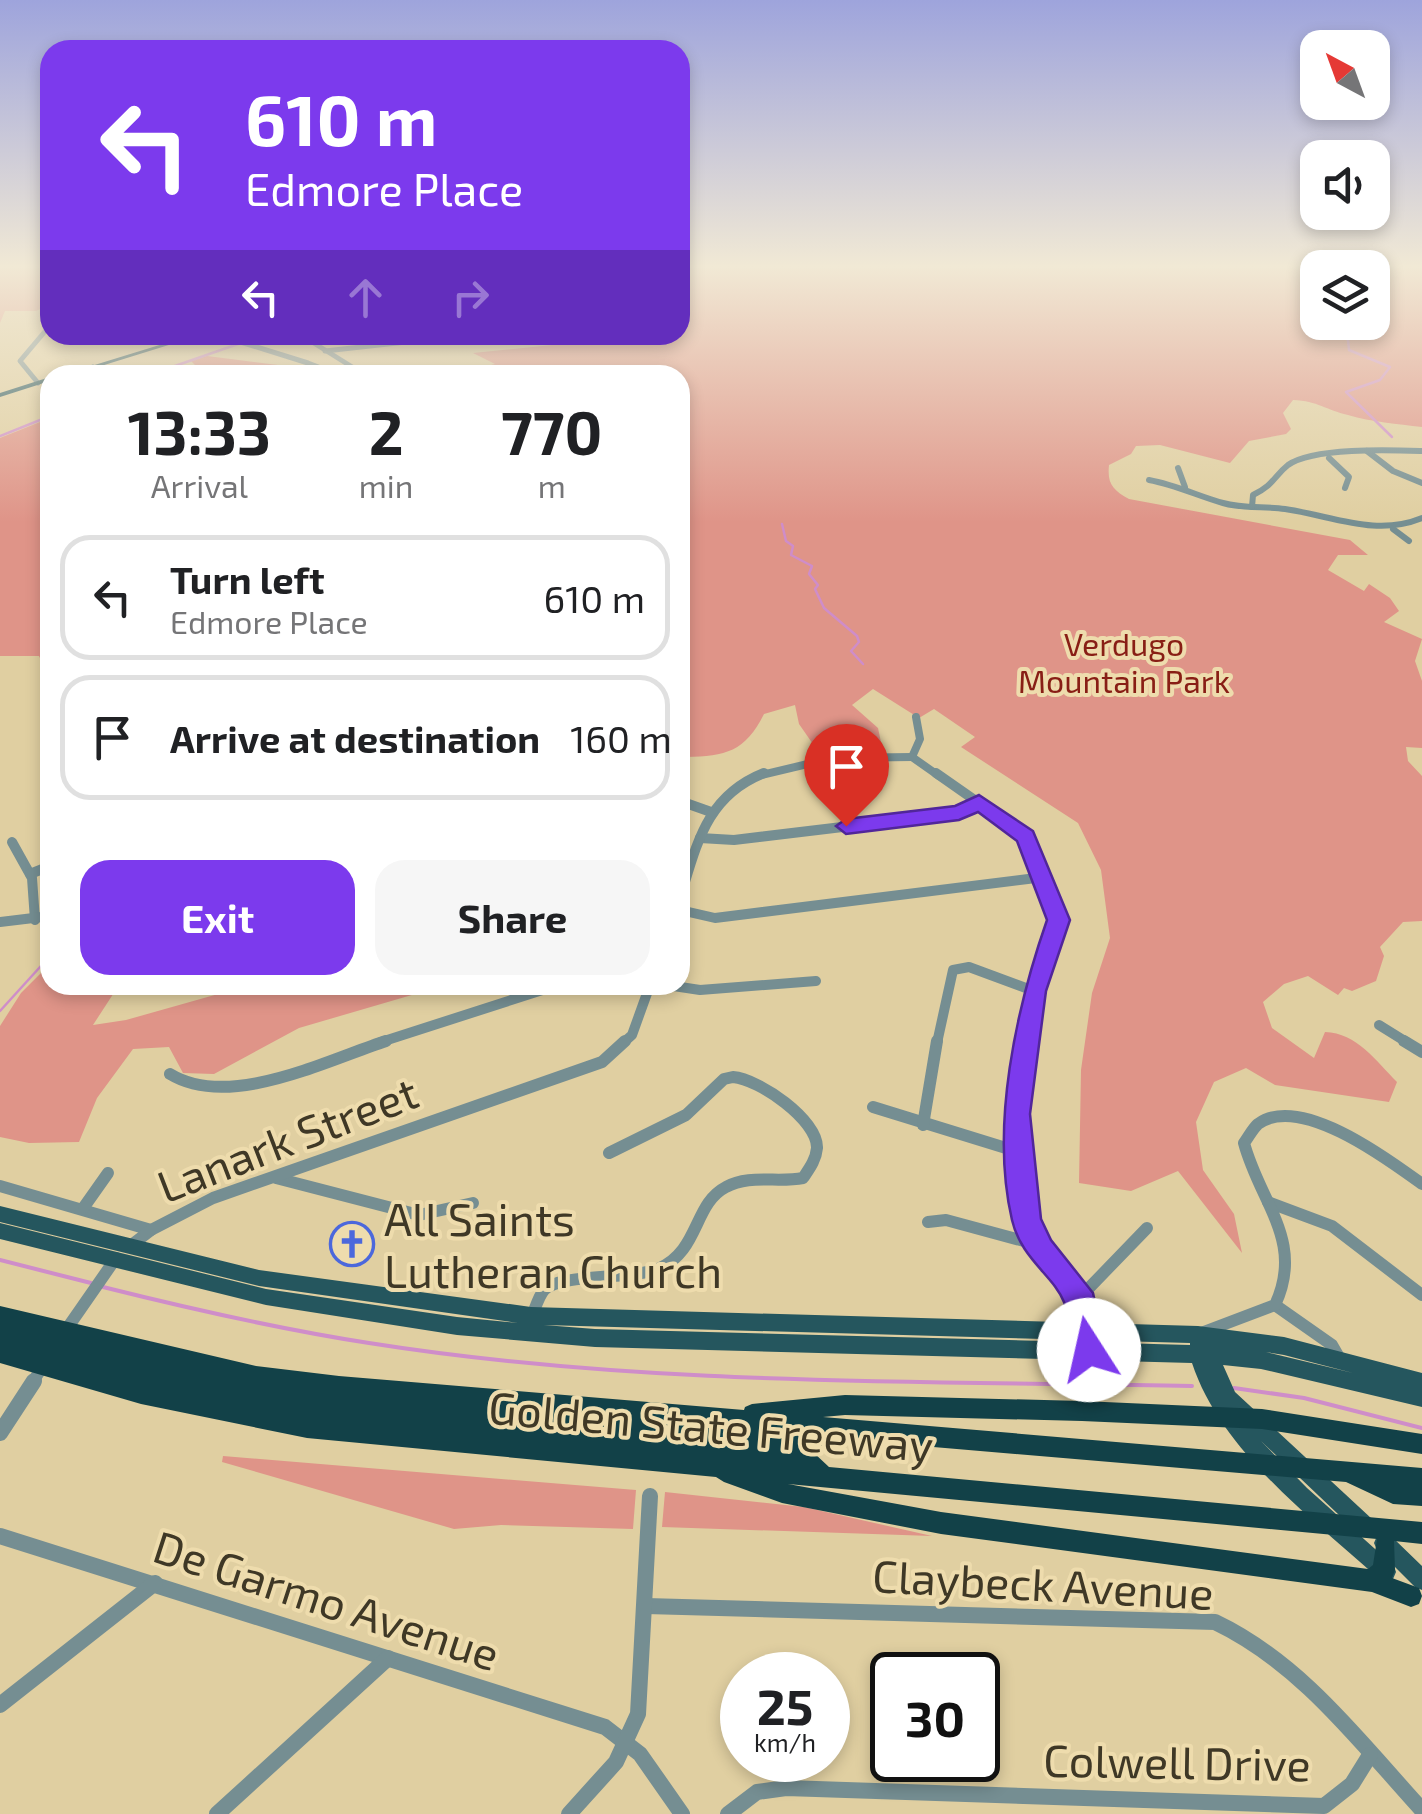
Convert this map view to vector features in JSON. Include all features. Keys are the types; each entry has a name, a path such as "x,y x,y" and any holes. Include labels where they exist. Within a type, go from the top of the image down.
{"highway":[{"name":"Golden State Freeway","path":"0,1315 41,1345 233,1416 307,1428 1422,1533"},
{"path":"0,1330 41,1345"},
{"path":"0,1339 41,1345"},
{"name":"Golden State Freeway","path":"0,1354 41,1345 256,1376 1344,1472 1408,1489"},
{"path":"64,1351 302,1397 813,1443 840,1427"},
{"path":"64,1351 176,1389 288,1411 805,1458 824,1476"},
{"path":"731,1418 792,1406 1175,1415 1229,1408 1252,1419 1422,1444"},
{"path":"710,1466 782,1493 942,1524 1378,1576 1418,1594"},
{"path":"1408,1489 1422,1478"},
{"path":"1378,1576 1385,1544"}],"main road":[{"path":"96,365 138,353"},
{"path":"0,395 38,383"},
{"path":"0,1214 259,1278 529,1325"},
{"path":"0,1231 109,1266 328,1309 529,1325 1201,1348 1284,1346 1344,1372 1422,1398"},
{"path":"1201,1348 1422,1382"},
{"path":"1175,1415 1196,1409 1204,1380 1201,1348"},
{"path":"1201,1348 1229,1408"},
{"path":"1229,1408 1231,1368 1261,1360"},
{"path":"1204,1380 1378,1576"},
{"path":"1252,1419 1385,1544 1418,1594"}],"street":[{"path":"27,353 20,361 38,383"},
{"path":"283,353 309,365"},
{"path":"329,353 349,365"},
{"path":"336,365 343,362"},
{"path":"1252,507 1253,494 1274,484 1287,466 1367,451 1422,450"},
{"path":"1367,451 1393,471 1422,482"},
{"path":"1328,457 1349,477 1344,488"},
{"path":"1178,468 1185,487"},
{"path":"1149,480 1185,487 1218,502 1393,528 1422,518"},
{"path":"1393,528 1409,541"},
{"path":"912,757 920,740 916,717"},
{"path":"690,857 710,812 733,788 772,770 883,754 912,757 1026,836 1058,920 1034,991 1017,1114 1026,1220 1035,1244 1078,1293 1087,1342"},
{"path":"700,838 734,840 959,813 979,803"},
{"path":"690,805 710,812"},
{"path":"12,842 20,848 30,874 38,900 36,920"},
{"path":"30,874 40,870"},
{"path":"690,912 715,918 1044,877"},
{"path":"0,922 40,919"},
{"path":"923,1125 947,982 954,970 970,966 1034,991"},
{"path":"690,988 816,981"},
{"path":"170,1074 185,1084 214,1090 244,1087 527,995"},
{"name":"Lanark Street","path":"0,1433 109,1266 150,1230 213,1198 602,1062 632,1035 646,995"},
{"path":"1379,1025 1422,1052"},
{"path":"529,1325 539,1296 555,1282 645,1274 672,1262 691,1242 714,1196 727,1186 803,1178 815,1165 822,1148 818,1133 768,1094 731,1076 715,1084 703,1103 609,1153"},
{"path":"872,1107 1020,1152"},
{"path":"1201,1348 1275,1305 1287,1282 1290,1256 1246,1160 1244,1143 1259,1122 1274,1117 1343,1132 1422,1184"},
{"path":"84,1207 108,1173"},
{"path":"276,1178 420,1215 473,1203"},
{"path":"0,1186 84,1207 150,1230"},
{"path":"1268,1202 1314,1214 1336,1227 1422,1296"},
{"path":"928,1222 946,1220 1027,1245 1035,1244"},
{"path":"1078,1293 1088,1289 1147,1228"},
{"path":"1275,1305 1301,1327 1330,1342 1344,1372"},
{"path":"569,1814 616,1762 638,1714 650,1496"},
{"name":"De Garmo Avenue","path":"0,1536 605,1726 629,1739"},
{"path":"0,1706 155,1583"},
{"name":"Claybeck Avenue","path":"646,1606 1215,1622 1244,1632 1279,1659 1422,1810"},
{"path":"217,1814 388,1658"},
{"path":"629,1739 648,1758 682,1814"},
{"name":"Colwell Drive","path":"728,1814 757,1792 786,1788 1324,1806 1352,1784 1370,1756"}],"green space":[{"name":"Verdugo Mountain Park","path":"473,353 1422,353 1422,427 1366,419 1293,400 1283,413 1291,429 1286,434 1249,441 1230,463 1160,445 1136,446 1131,454 1109,465 1112,486 1129,499 1350,540 1368,555 1338,555 1328,570 1364,591 1369,584 1390,598 1399,611 1384,622 1422,639 1415,661 1422,681 1422,748 1406,747 1408,761 1422,776 1422,921 1403,922 1380,947 1384,956 1376,981 1352,991 1344,988 1338,995 1308,976 1284,984 1263,1002 1272,1028 1314,1058 1325,1032 1347,1037 1397,1082 1389,1102 1275,1085 1246,1068 1214,1082 1196,1122 1203,1170 1234,1214 1242,1253 1178,1171 1131,1191 1079,1183 1081,1070 1092,993 1110,938 1101,870 1078,823 961,747 975,737 934,709 919,718 873,689 852,705 878,728 882,747 815,747 799,724 795,705 764,714 749,737 733,749 690,757 690,365 491,365 495,364"},
{"path":"207,356 278,365 195,365 191,361"},
{"path":"40,422 40,658 0,656 0,438"},
{"path":"40,974 40,995 112,995 93,1025 126,1020 215,995 412,995 299,1028 214,1074 183,1073 169,1047 133,1049 97,1098 79,1142 29,1143 0,1137 0,1026 21,993"},
{"path":"223,1456 636,1490 633,1529 501,1525 454,1529 222,1462"},
{"path":"665,1492 804,1507 932,1536 662,1527"}],"waterway":[{"path":"178,365 213,353"},
{"path":"1355,353 1390,367 1380,380 1346,392 1392,437"},
{"path":"0,436 40,420"},
{"path":"782,524 786,541 793,546 791,555 812,566 809,574 818,585 815,589 824,608 857,636 859,642 851,651 863,664"},
{"path":"0,1011 40,967"},
{"path":"0,1260 91,1283"},
{"path":"103,1287 335,1337 573,1367 779,1379 1192,1386"},
{"path":"1234,1388 1304,1398 1422,1428"}],"place":[{"name":"All Saints Lutheran Church","path":"352,1244"}],"route":[{"path":"846,826 959,813 979,803 1026,836 1058,920 1044,952 1034,991 1017,1114 1026,1220 1035,1244 1078,1293 1089,1350"}]}
